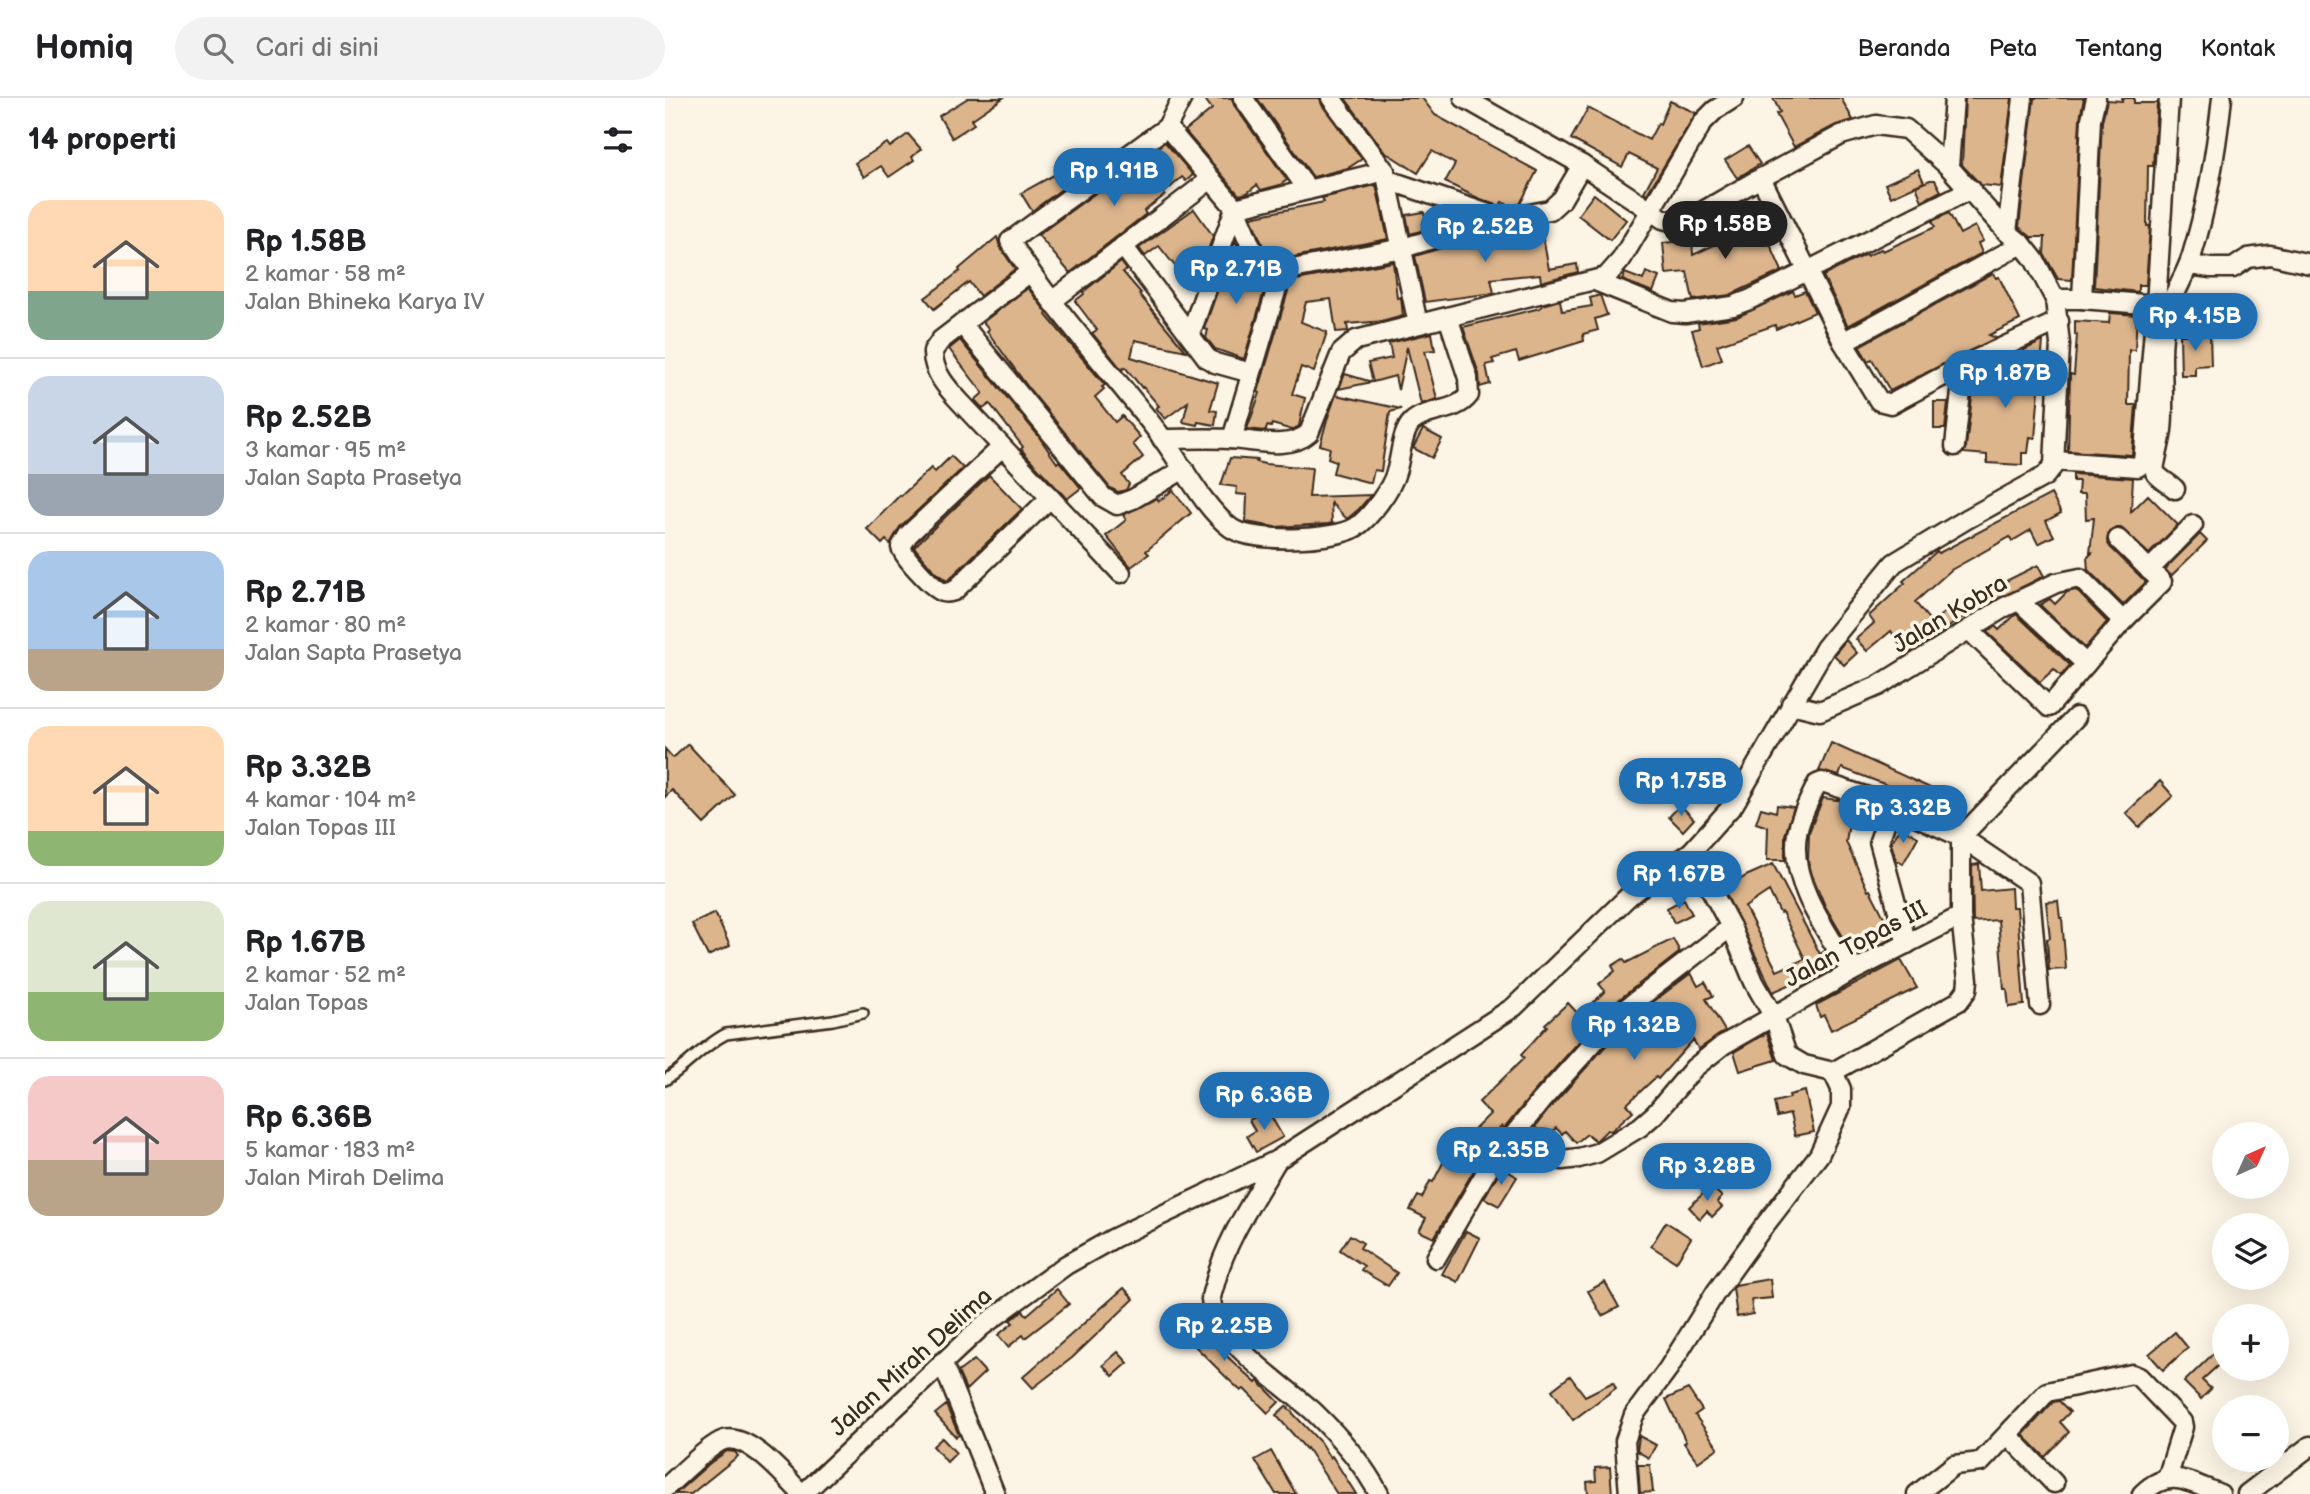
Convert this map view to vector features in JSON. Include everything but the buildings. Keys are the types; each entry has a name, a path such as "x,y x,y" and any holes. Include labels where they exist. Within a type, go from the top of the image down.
{"street":[{"path":"1182,98 1167,127 1010,241 1052,301 1163,439 1224,521 1237,531 1253,536 1307,538 1345,532 1359,526 1392,484 1412,422 1459,404 1469,395 1468,378 1448,317"},
{"path":"1243,98 1308,190"},
{"path":"1331,98 1386,175 1418,324"},
{"path":"1464,98 1491,105 1649,211 1670,222 1686,221 1841,135 1876,125 1906,129 1949,167 2007,232 2022,244 2034,259 2055,299 2059,321 2053,466 2138,467 2143,463 2169,98"},
{"path":"1163,439 1231,439 1276,443 1302,439 1308,433 1341,354 1347,346 1363,337 1606,277 1617,267 1703,122 1715,110 1734,98"},
{"path":"1949,167 1954,98"},
{"path":"2007,232 2023,98"},
{"path":"2082,299 2091,119 2096,98"},
{"path":"2175,489 2155,468 2164,409 2163,338 2165,322 2189,265 2206,205 2215,160 2221,98"},
{"path":"1167,127 1235,208 1255,256 1263,263 1282,271 1403,248 1501,218 1551,210 1562,199 1583,165"},
{"path":"1235,208 1386,175 1501,218"},
{"path":"1761,178 1843,342 1879,401 1885,404 1891,404 1964,365 2059,321"},
{"path":"1052,301 1211,179"},
{"path":"1595,281 1672,312 1685,313 1733,306 1809,271 1971,189"},
{"path":"1190,335 1235,208"},
{"path":"1843,342 2022,244"},
{"path":"1123,246 1207,358 1215,363 1251,373"},
{"path":"2189,265 2233,268 2248,258 2270,255 2310,264"},
{"path":"1231,439 1282,271"},
{"path":"1030,272 936,346 933,356 935,368 947,387 1121,573"},
{"path":"2055,299 2156,305"},
{"path":"962,324 1103,497 1110,502 1117,505 1133,499 1184,469"},
{"path":"1955,446 1964,365"},
{"path":"1002,447 908,535 901,547 905,556 937,588 944,592 954,591 1050,498"},
{"name":"Jalan Mirah Delima","path":"803,1494 981,1327 1066,1265 1114,1238 1277,1160 1514,1007 1629,896 1691,852 1734,804 1825,648 1895,563 2045,476 2053,466"},
{"path":"2149,569 2193,525"},
{"path":"1969,630 2049,707 2123,621 2162,582 2118,539"},
{"name":"Jalan Kobra","path":"1791,704 1820,711 1878,685 2019,601 2056,583 2080,578 2123,621"},
{"path":"2019,601 2086,664"},
{"path":"1691,852 1731,927 1754,982 1774,1017 1787,1055 1804,1065 1839,1069 1959,1001 1963,996 1968,980 1961,916 1961,837 2076,717"},
{"path":"1851,972 1805,889 1796,845 1802,817 1817,784 1822,782 1892,805 1961,837 2029,883 2040,1005"},
{"path":"1892,805 1879,841 1906,944"},
{"name":"Jalan Topas III","path":"1505,1145 1562,1160 1597,1153 1647,1120 1708,1055 1851,972 1961,916"},
{"path":"1436,1258 1492,1162 1541,1101 1620,1013 1731,927"},
{"path":"1629,1494 1625,1441 1634,1415 1668,1369 1716,1292 1819,1155 1842,1107 1839,1069"},
{"path":"1277,1160 1221,1258 1211,1298 1218,1320 1230,1339 1338,1436 1379,1494"},
{"path":"942,1362 995,1494"},
{"path":"1917,1494 1954,1465 1981,1462 2047,1392 2132,1374 2139,1377 2182,1422 2183,1427 2167,1479"},
{"path":"2008,1435 2054,1483"},
{"path":"665,1488 711,1448 725,1440 737,1440 759,1453 803,1494"},
{"path":"2247,1494 2310,1446"},
{"path":"2142,1494 2154,1483 2178,1477 2220,1494"}],"lane":[{"path":"665,1080 726,1034 833,1020 863,1013"}]}
